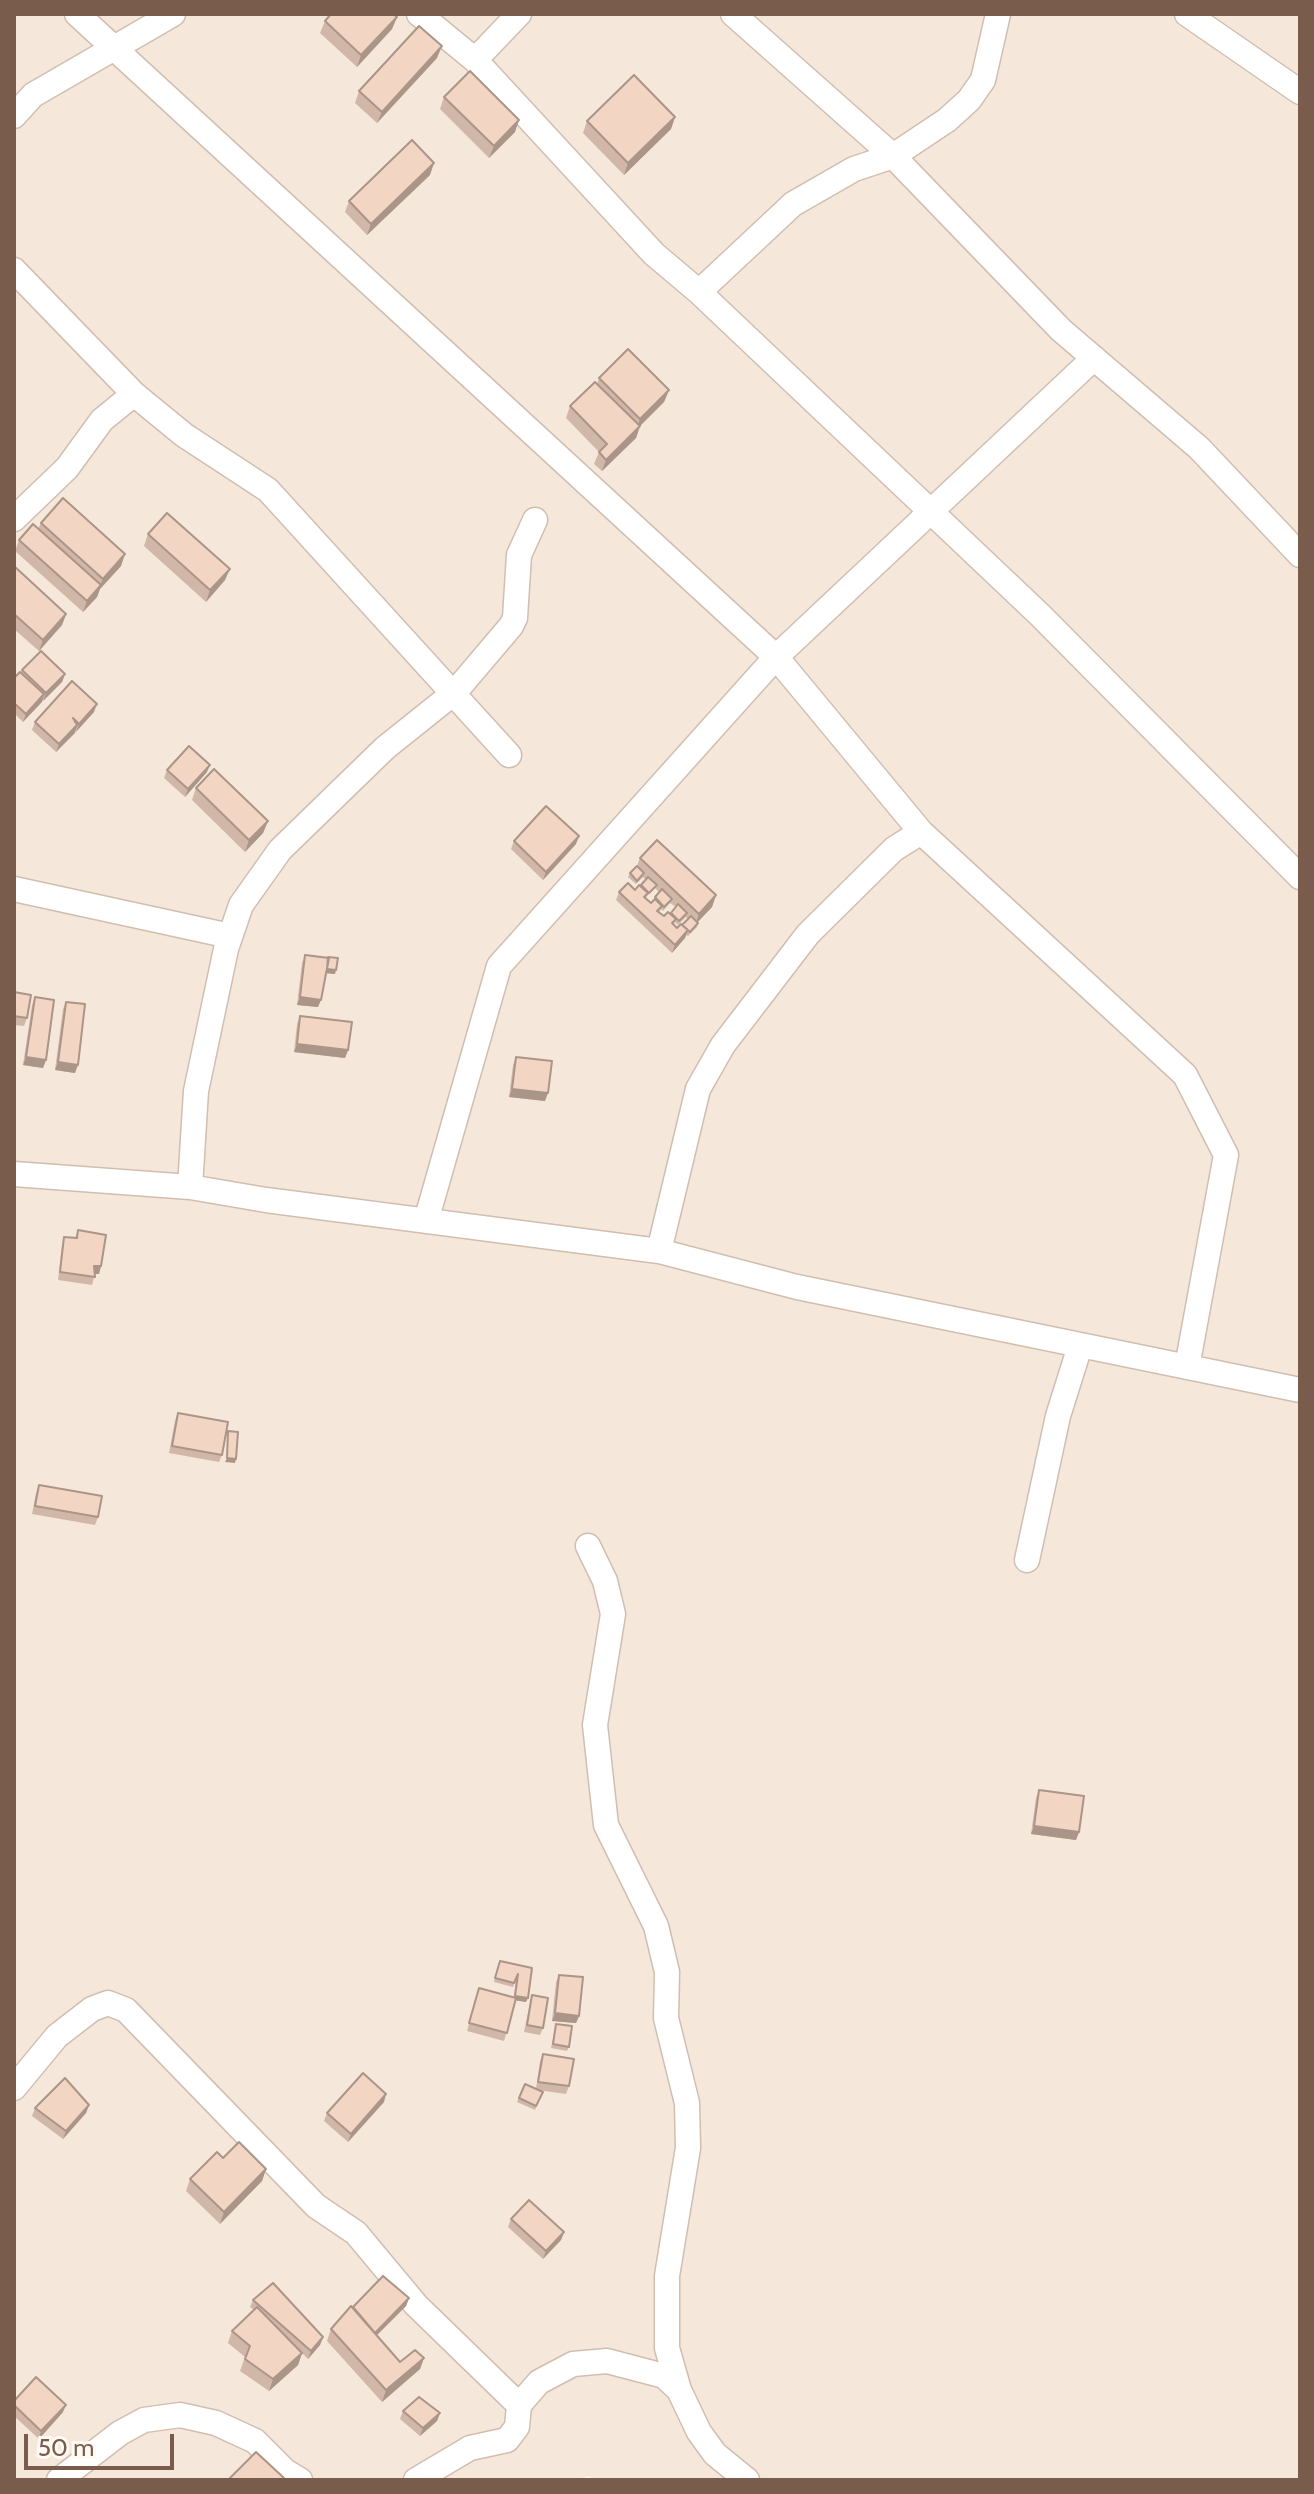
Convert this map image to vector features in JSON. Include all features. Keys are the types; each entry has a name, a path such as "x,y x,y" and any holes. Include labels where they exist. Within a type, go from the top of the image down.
{"street":[{"path":"77,14 776,657 921,832 1185,1075 1226,1155 1187,1367"},
{"path":"14,116 33,95 173,14"},
{"path":"419,14 475,60 654,254 699,292 1040,615 1300,877"},
{"path":"475,60 519,14"},
{"path":"733,14 893,156 1061,330 1199,448 1300,555"},
{"path":"699,292 793,204 854,169 893,156 947,120 969,100 983,80 998,14"},
{"path":"1187,14 1300,92"},
{"path":"14,270 134,394 184,435 268,490 455,692 509,755"},
{"path":"426,1221 499,966 776,657 1094,358"},
{"path":"14,519 67,468 102,420 134,394"},
{"path":"190,1187 196,1091 230,936 241,905 280,850 385,748 455,692 515,618 519,555 535,520"},
{"path":"659,1251 698,1089 723,1045 808,934 849,898 894,849 921,832"},
{"path":"14,889 230,936"},
{"path":"14,1174 190,1187 659,1251 797,1287 1300,1390"},
{"path":"1027,1560 1058,1416 1080,1346"},
{"path":"588,1546 605,1581 613,1614 595,1725 606,1825 656,1926 667,1972 666,2018 687,2103 688,2148 667,2276 667,2348 679,2390 715,2454 747,2480"},
{"path":"14,2088 57,2036 92,2009 108,2003 126,2010 316,2206 356,2233 416,2305 519,2405"},
{"path":"416,2480 470,2448 507,2440 517,2427 519,2405 539,2382 573,2364 607,2361 654,2372 679,2390"},
{"path":"59,2480 120,2433 144,2420 180,2415 216,2423 255,2441 285,2471 300,2480"}],"shaded area":[{"path":"14,14 1300,14 1300,2480 593,2480 589,2476 575,2480 14,2480"}],"building":[{"path":"331,14 393,14 397,17 361,55 325,21"},
{"path":"419,26 442,46 382,112 359,91"},
{"path":"470,71 519,120 494,146 444,97"},
{"path":"634,75 675,117 628,163 587,121"},
{"path":"412,140 434,163 371,224 349,201"},
{"path":"628,349 669,390 640,419 599,378"},
{"path":"595,382 640,426 606,460 599,452 607,444 570,406"},
{"path":"63,498 125,554 103,579 41,523"},
{"path":"167,513 230,569 210,590 148,534"},
{"path":"33,524 101,585 87,601 19,540"},
{"path":"14,566 66,614 43,640 14,614"},
{"path":"41,651 65,674 46,693 22,670"},
{"path":"20,672 44,694 26,714 14,703 14,678"},
{"path":"72,681 97,704 79,724 73,718 77,725 59,744 35,722"},
{"path":"189,746 210,765 188,789 167,770"},
{"path":"214,769 268,821 249,840 196,788"},
{"path":"546,806 579,836 546,872 514,841"},
{"path":"657,840 716,895 699,914 640,858"},
{"path":"637,866 644,873 637,881 630,873"},
{"path":"648,877 657,885 649,893 641,885"},
{"path":"628,883 635,890 639,885 648,893 644,897 651,903 655,899 662,906 657,911 664,916 668,912 676,919 672,923 677,928 681,924 688,930 675,945 619,892"},
{"path":"662,889 672,899 664,907 655,897"},
{"path":"678,904 687,913 679,921 671,913"},
{"path":"691,916 698,923 690,932 682,925"},
{"path":"305,955 329,958 321,1000 300,997"},
{"path":"328,957 338,958 336,970 327,969"},
{"path":"14,992 31,995 27,1018 14,1016"},
{"path":"35,997 54,1000 46,1060 26,1057"},
{"path":"66,1002 85,1004 78,1065 58,1062"},
{"path":"300,1016 352,1022 348,1050 297,1044"},
{"path":"516,1057 552,1061 548,1093 512,1089"},
{"path":"78,1230 106,1235 101,1266 94,1266 95,1277 60,1272 64,1237 77,1238"},
{"path":"178,1413 228,1422 222,1455 172,1446"},
{"path":"228,1431 238,1432 236,1459 227,1458"},
{"path":"39,1485 102,1496 98,1517 35,1506"},
{"path":"1039,1790 1084,1796 1079,1832 1034,1826"},
{"path":"500,1961 532,1968 528,1998 515,1996 518,1974 514,1983 495,1978"},
{"path":"559,1975 583,1977 579,2016 555,2013"},
{"path":"479,1988 516,1998 507,2033 469,2023"},
{"path":"532,1995 548,1998 543,2028 527,2025"},
{"path":"556,2024 572,2026 569,2047 553,2044"},
{"path":"543,2054 574,2059 569,2086 538,2082"},
{"path":"363,2073 386,2094 351,2134 327,2113"},
{"path":"65,2078 89,2105 66,2131 35,2108"},
{"path":"525,2084 543,2092 536,2106 519,2098"},
{"path":"239,2142 266,2169 224,2212 190,2179 217,2152 223,2158"},
{"path":"529,2200 564,2232 546,2251 511,2219"},
{"path":"383,2276 409,2298 375,2333 353,2307"},
{"path":"273,2283 323,2337 311,2351 253,2300"},
{"path":"351,2306 400,2362 415,2350 424,2358 386,2390 331,2329"},
{"path":"257,2307 302,2353 273,2379 245,2359 250,2346 232,2331"},
{"path":"36,2377 66,2405 41,2431 14,2405 14,2401"},
{"path":"419,2397 440,2413 423,2428 403,2411"},
{"path":"256,2452 284,2478 228,2480"}]}
